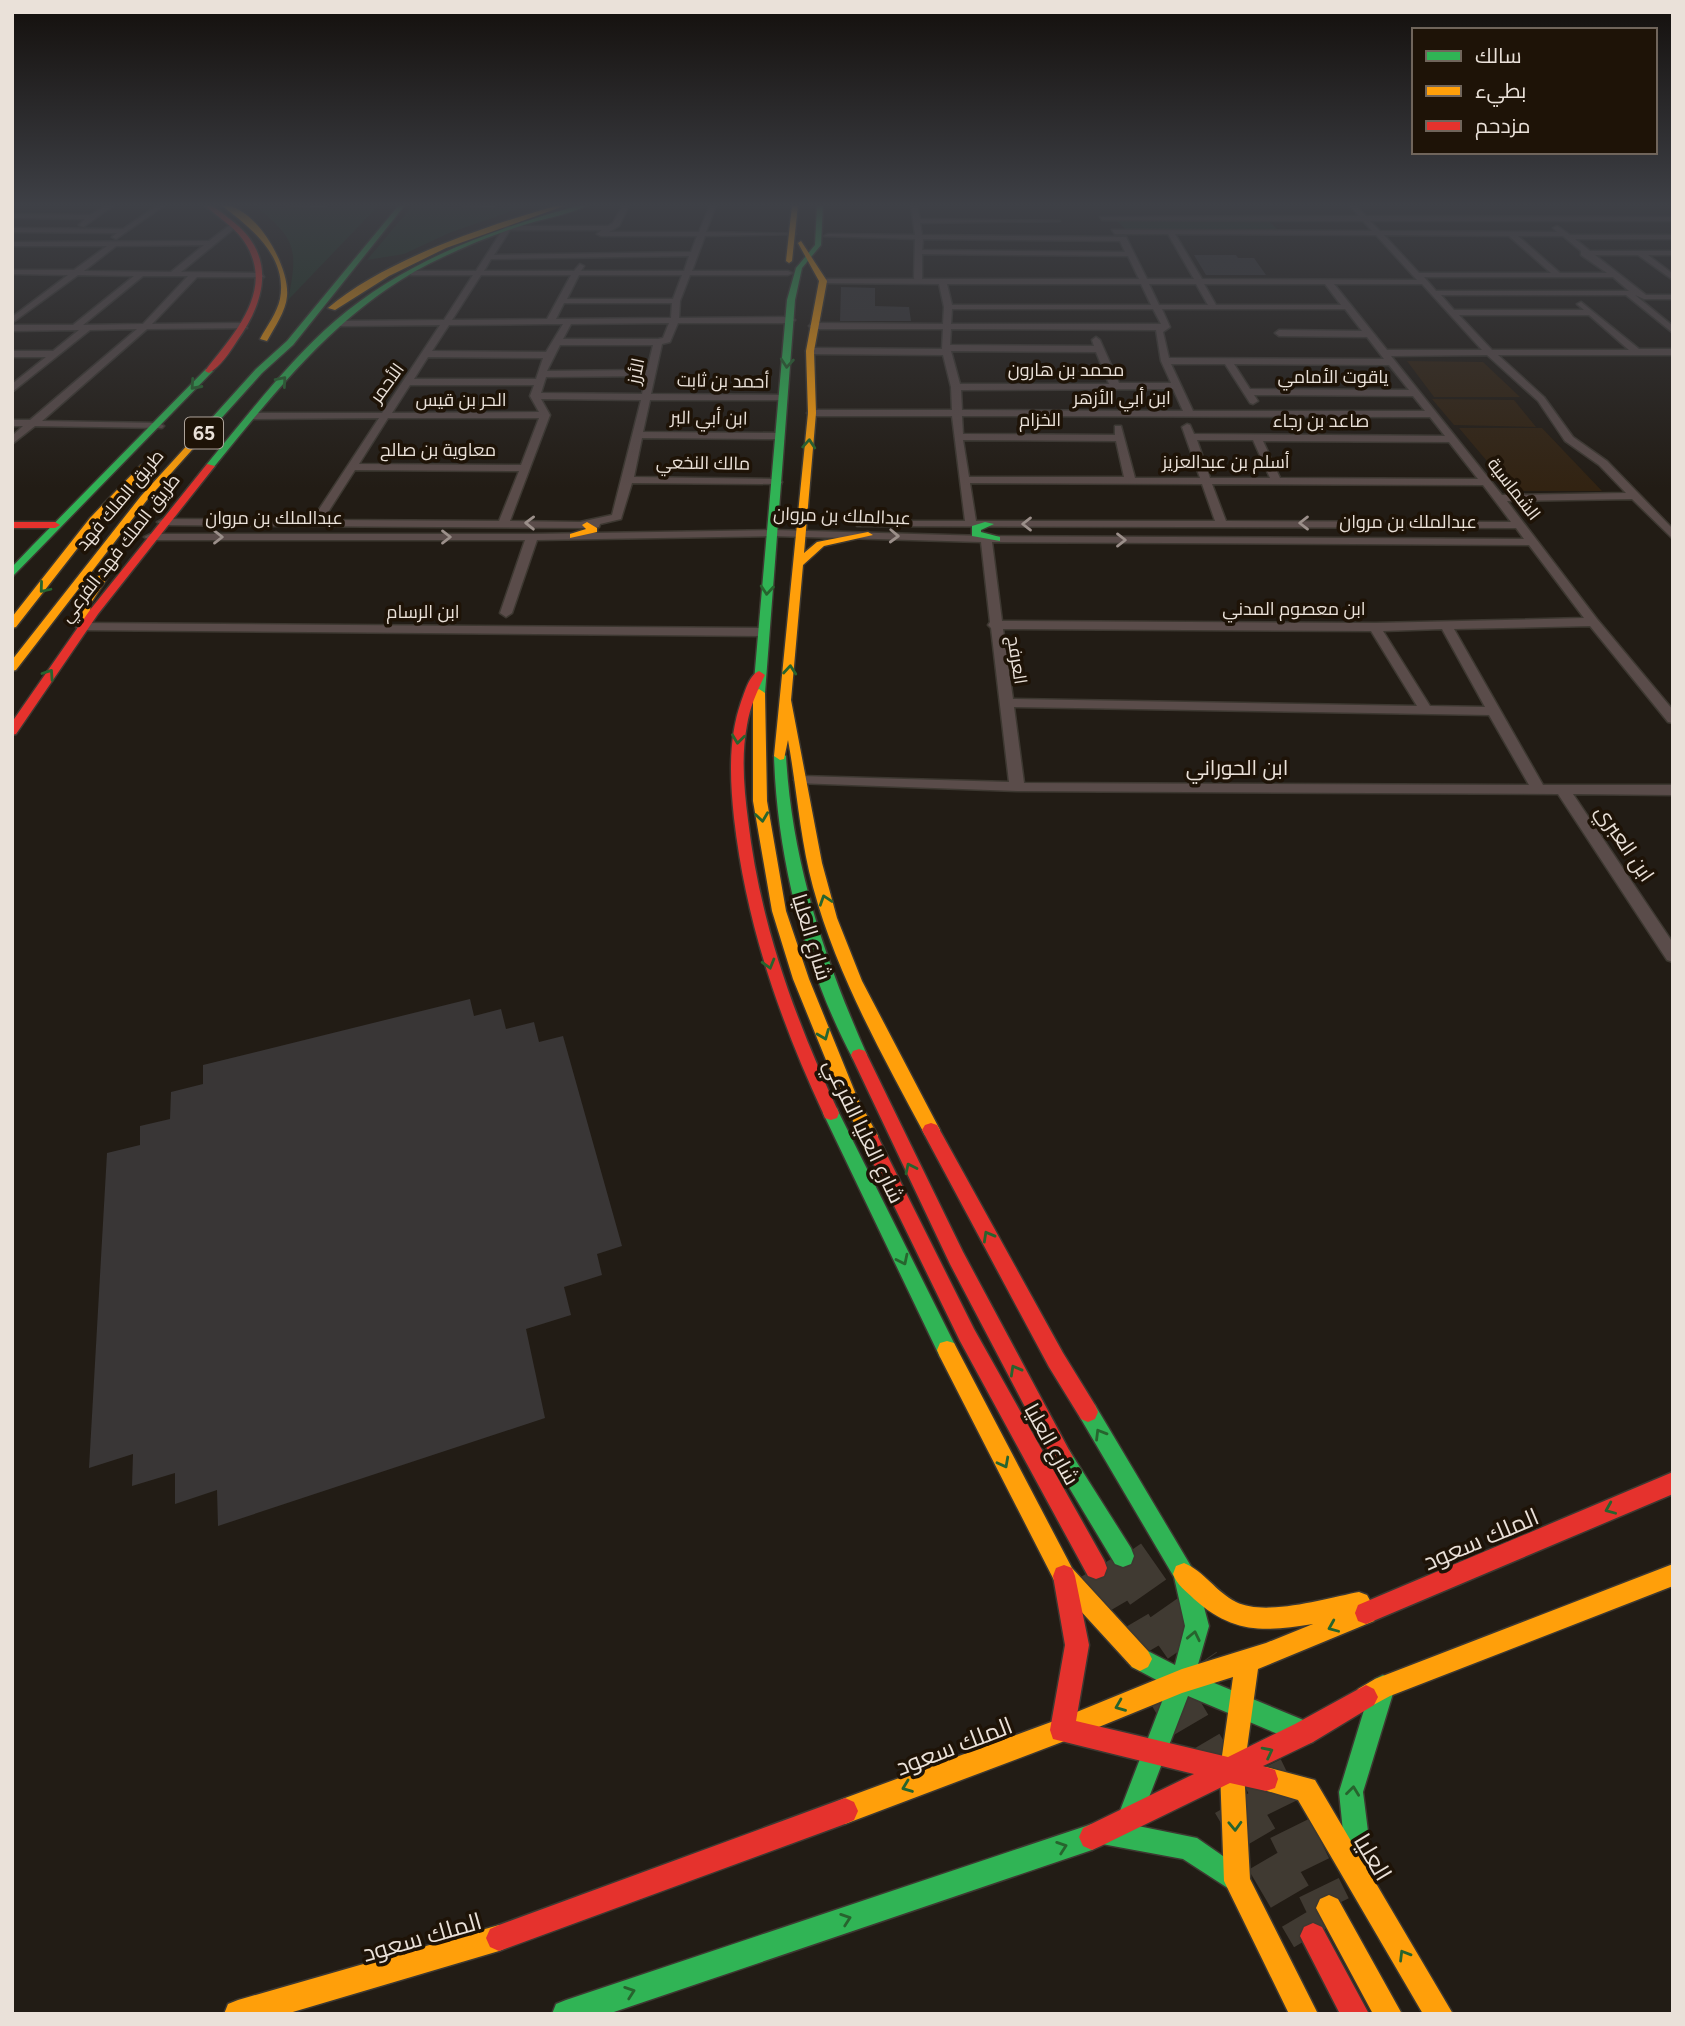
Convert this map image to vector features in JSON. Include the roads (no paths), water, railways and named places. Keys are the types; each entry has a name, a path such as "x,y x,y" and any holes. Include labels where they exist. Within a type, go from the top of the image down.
{"main road":[{"path":"17,580 41,541 55,525 159,426 234,341 256,300"},
{"path":"260,343 288,300"},
{"name":"طريق الملك فهد","path":"12,668 144,498 259,371 290,343 325,300"},
{"path":"290,343 345,300"},
{"name":"طريق الملك فهد الفرعي","path":"12,731 82,627 150,537 305,356 369,300"},
{"name":"شارع العليا","path":"791,300 759,675 762,814 779,911 801,979 849,1097 968,1335 1096,1567"},
{"name":"شارع العليا","path":"819,300 810,351 812,413 780,746 780,781 790,851 811,936 825,979 899,1146 970,1288 1063,1458 1123,1556"},
{"name":"طريق الملك فهد","path":"12,625 94,520 160,450"},
{"path":"82,627 86,603 149,510 144,498"},
{"path":"17,580 67,538 94,520"},
{"path":"12,524 55,525"},
{"path":"798,564 811,548 824,541 868,535"},
{"path":"12,541 41,541"},
{"name":"شارع العليا الفرعي","path":"759,675 747,698 736,752 749,882 771,970 796,1037 827,1105 970,1398 1064,1576 1137,1658 1182,1681 1304,1733"},
{"path":"786,701 799,753 800,780 815,868 851,973 872,1021 1056,1360 1184,1573 1213,1601 1237,1615 1257,1620 1411,1594"},
{"name":"الملك سعود","path":"238,2014 467,1949 543,1924 1062,1730 1182,1681 1247,1661 1673,1483"},
{"path":"1131,1816 1182,1681 1197,1626 1184,1573"},
{"path":"566,2014 1103,1833 1131,1816 1232,1770 1304,1733 1383,1687 1673,1575"},
{"name":"شارع العليا الفرعي","path":"1062,1730 1077,1645 1064,1576"},
{"path":"1247,1661 1232,1770 1237,1881 1304,2014"},
{"path":"1361,1882 1351,1792 1383,1687"},
{"name":"العليا","path":"1062,1730 1306,1789 1439,2014"},
{"path":"1103,1833 1188,1847 1237,1881"},
{"path":"1329,1908 1388,2014"},
{"path":"1312,1936 1355,2014"}],"street":[{"path":"12,321 41,300"},
{"path":"74,328 109,300"},
{"path":"12,442 144,328 171,300"},
{"name":"الأحمر","path":"315,523 383,416 409,382 462,300"},
{"path":"946,300 946,350 956,387 958,437 971,524"},
{"path":"947,307 1034,300"},
{"path":"1121,300 1157,308 1160,305 1345,307"},
{"path":"1153,300 1166,327"},
{"path":"1210,300 1213,306"},
{"name":"الشماسية","path":"1340,300 1487,482 1593,622 1673,719"},
{"path":"1439,300 1491,354 1541,399 1569,439 1602,463 1673,536"},
{"path":"1576,300 1637,352"},
{"path":"1642,300 1673,331"},
{"path":"550,322 561,301 677,301 675,320"},
{"path":"1261,307 1267,316"},
{"path":"12,308 29,308"},
{"path":"1451,312 1590,313"},
{"path":"1657,317 1673,317"},
{"name":"الأرز","path":"580,528 617,517 628,480 658,342 667,340 675,320"},
{"path":"340,323 791,320"},
{"path":"504,523 545,415 535,396 549,355 560,342 568,322"},
{"path":"1273,324 1286,342"},
{"path":"12,328 244,326"},
{"path":"813,326 1166,327"},
{"path":"1090,327 1115,386"},
{"path":"1166,327 1159,331 1165,361 1177,386 1190,437 1221,523"},
{"path":"12,388 87,328"},
{"path":"1279,333 1369,334"},
{"path":"560,342 658,342"},
{"path":"810,351 1100,349"},
{"path":"1293,352 1299,361"},
{"path":"1165,361 1299,361 1491,354 1673,352"},
{"path":"12,354 57,354"},
{"path":"427,354 549,355"},
{"path":"1228,362 1249,392 1256,411 1266,414"},
{"path":"409,382 651,373"},
{"name":"محمد بن هارون","path":"956,387 1177,386"},
{"name":"ياقوت الأمامي","path":"1249,392 1416,393"},
{"name":"أحمد بن ثابت","path":"535,396 783,398"},
{"name":"ابن أبي الأزهر","path":"812,413 1431,414"},
{"path":"1115,413 1130,479"},
{"name":"الحر بن قيس","path":"252,416 545,415"},
{"path":"12,423 159,426"},
{"name":"ابن أبي البر","path":"638,435 779,436"},
{"name":"الخزام","path":"958,437 1121,438"},
{"name":"صاعد بن رجاء","path":"1190,437 1452,439"},
{"path":"1257,439 1276,480"},
{"name":"معاوية بن صالح","path":"350,467 526,468"},
{"name":"مالك النخعي","path":"628,480 777,482"},
{"name":"أسلم بن عبدالعزيز","path":"964,480 1487,482"},
{"path":"1499,498 1636,496"},
{"name":"عبدالملك بن مروان","path":"163,522 504,523 580,528 802,528 971,524 990,534 1221,523 1519,524"},
{"name":"عبدالملك بن مروان","path":"150,537 532,537 580,528 773,528"},
{"name":"عبدالملك بن مروان","path":"802,528 868,535 990,534 1533,542"},
{"name":"العرفج","path":"990,534 994,625 1017,787"},
{"path":"506,612 532,537"},
{"name":"ابن معصوم المدني","path":"994,625 1376,627 1593,622"},
{"path":"1446,626 1537,787"},
{"name":"ابن الرسام","path":"82,627 763,632"},
{"path":"1376,627 1426,710"},
{"path":"1006,703 1496,711"},
{"name":"ابن الحوراني","path":"800,780 1017,787 1537,787 1673,790"},
{"name":"ابن العبري","path":"1562,789 1670,947"}],"tunnel":[{"path":"1123,1556 1199,1665"},
{"path":"1096,1568 1146,1653"},
{"path":"1167,1688 1313,1936"},
{"path":"1261,1769 1329,1908"}]}
